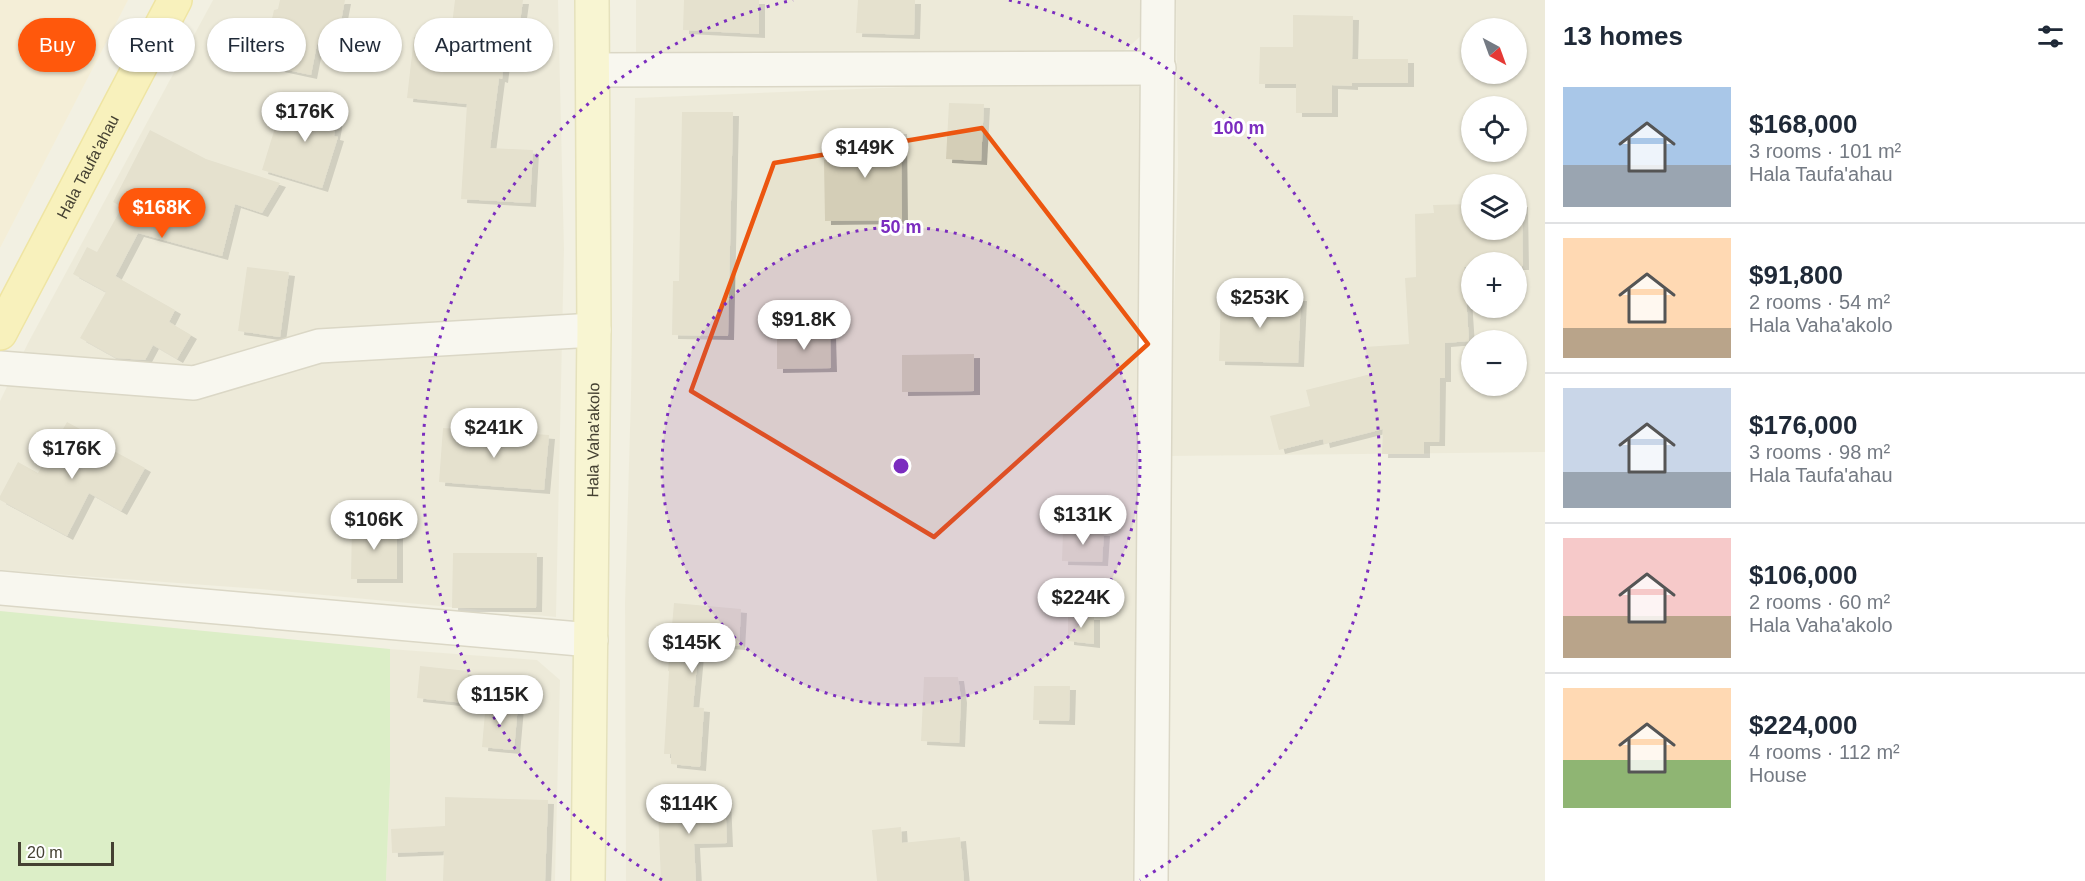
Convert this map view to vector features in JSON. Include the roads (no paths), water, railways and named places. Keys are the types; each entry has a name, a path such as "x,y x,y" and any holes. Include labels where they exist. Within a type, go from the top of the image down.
{"main road":[{"name":"Hala Taufa'ahau","path":"4,313 175,0"},
{"name":"Hala Vaha'akolo","path":"588,881 594,330 592,0"}],"street":[{"path":"1151,881 1158,0"},
{"path":"593,70 1158,68"},
{"path":"0,368 194,383 319,346 594,330"},
{"path":"0,588 591,640"}]}
